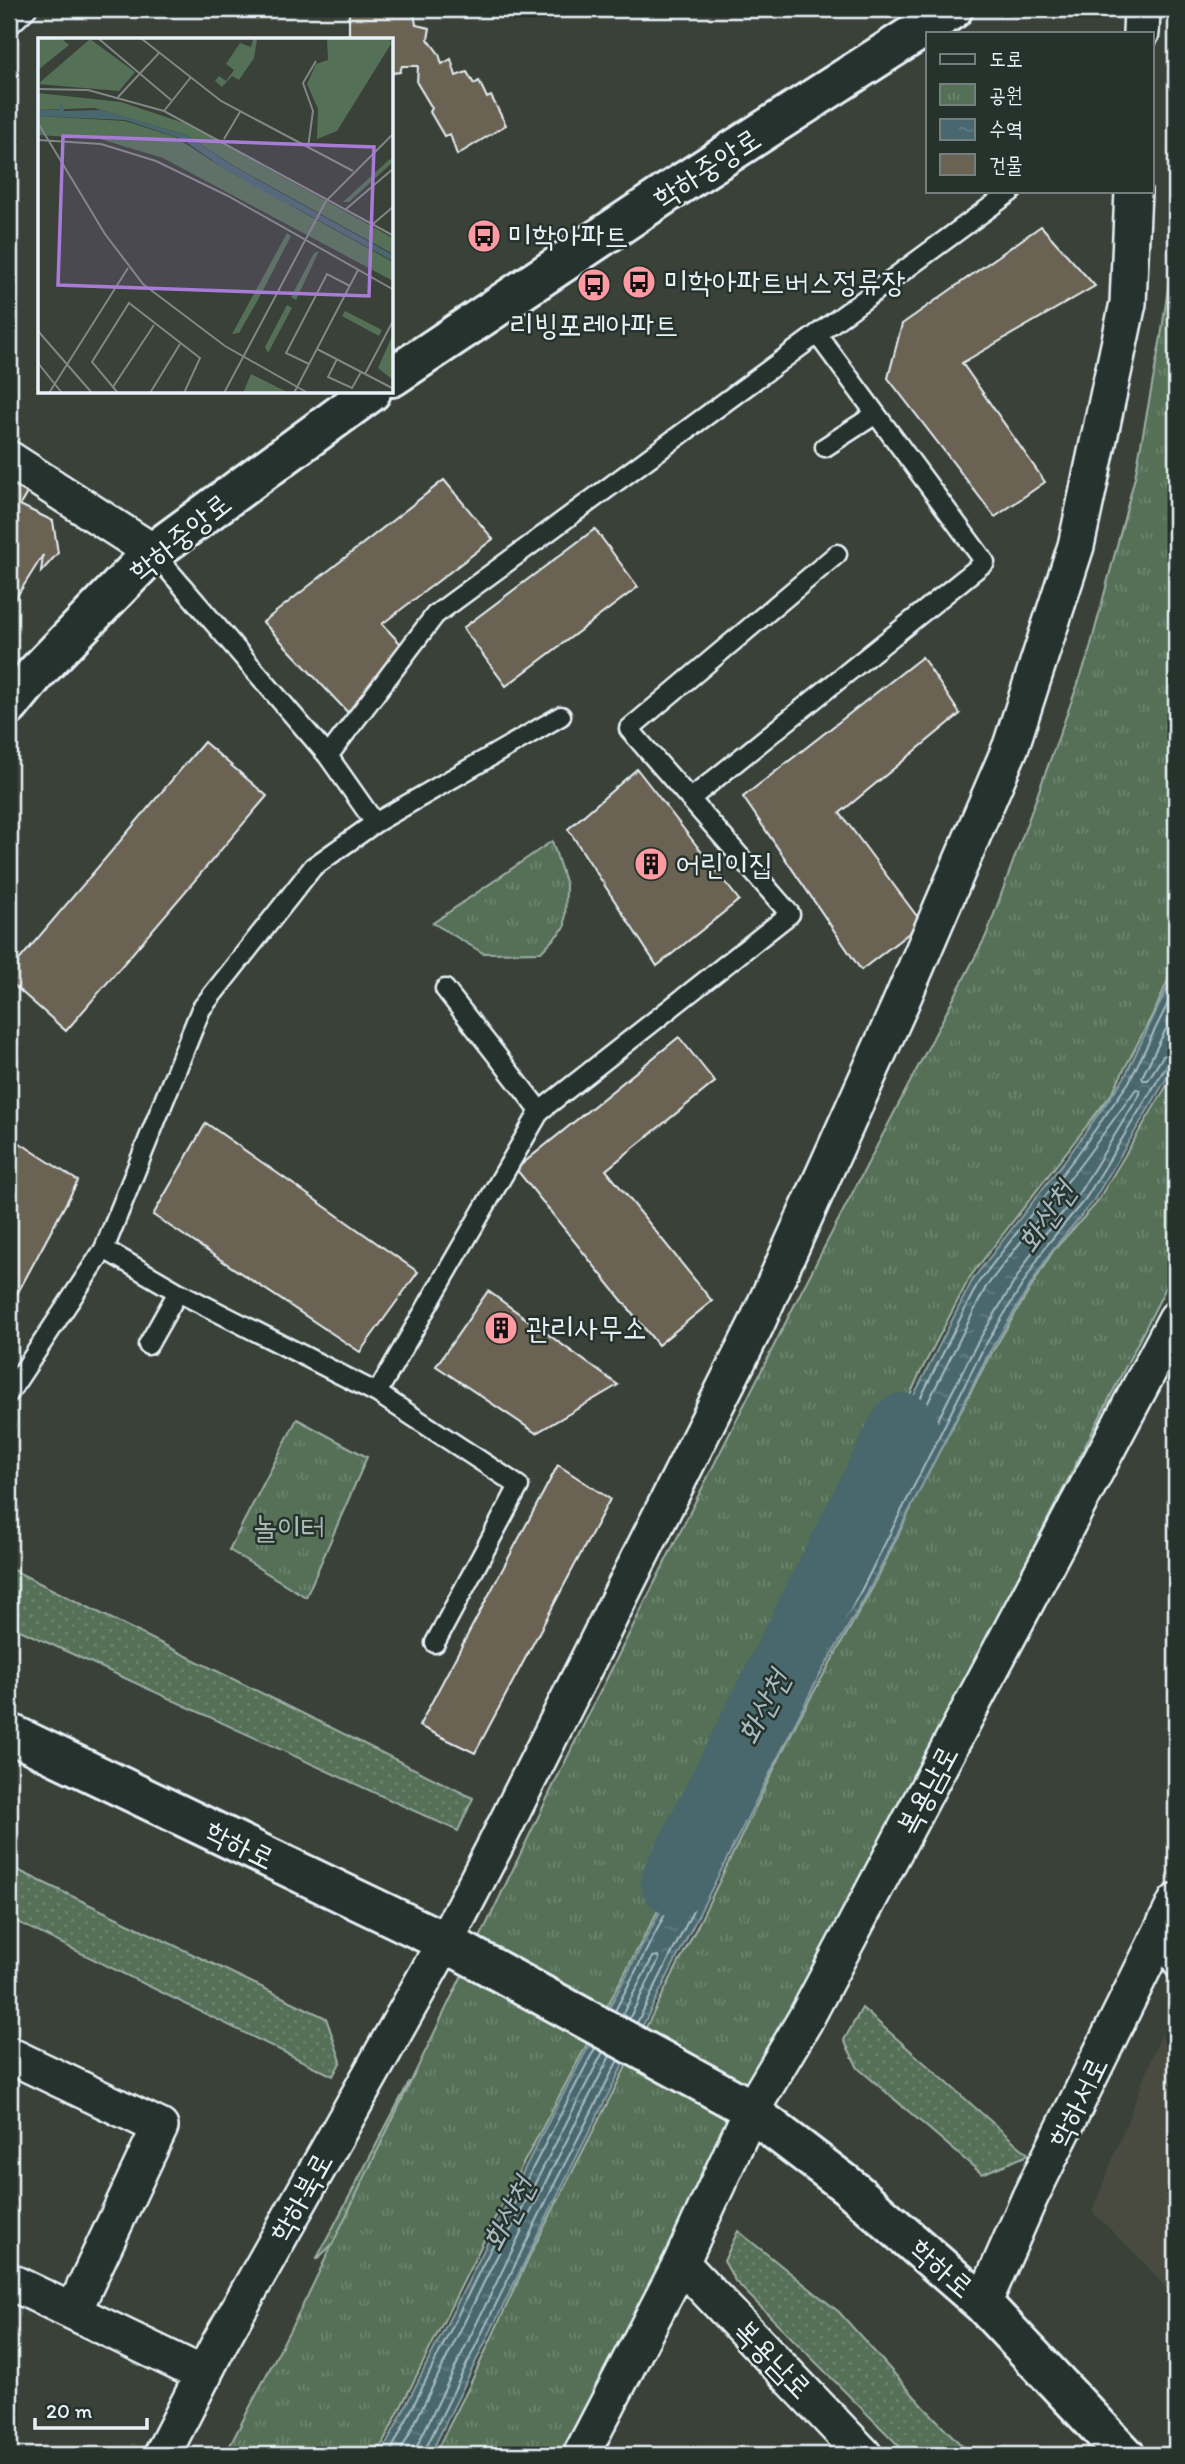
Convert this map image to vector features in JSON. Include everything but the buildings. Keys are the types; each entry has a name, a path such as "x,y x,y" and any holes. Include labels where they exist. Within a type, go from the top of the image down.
{"street":[{"name":"학하중앙로","path":"394,376 676,187 953,9"},
{"path":"1141,32 1142,9"},
{"name":"학하북로","path":"162,2455 204,2375 458,1949 756,1325 899,1007 1011,746 1076,546 1128,303 1133,192"},
{"name":"학하중앙로","path":"9,706 36,673 153,552 368,394"},
{"path":"9,459 153,552"},
{"name":"복용남로","path":"581,2455 681,2263 745,2107 805,2020 1176,1319"},
{"name":"학하로","path":"9,1733 458,1949 745,2107 847,2185 983,2304 1125,2455"},
{"name":"학하서로","path":"983,2304 1030,2197 1167,1940 1176,1902"},
{"path":"9,2055 160,2127 73,2312"},
{"name":"복용남로","path":"681,2263 864,2455"},
{"path":"9,2281 204,2375"}],"lane":[{"path":"9,26 27,9"},
{"path":"328,756 435,615 1011,192"},
{"path":"690,799 985,562 817,334"},
{"path":"825,447 876,414"},
{"path":"153,552 328,756 375,823"},
{"path":"377,1393 540,1111 790,914 629,729 837,554"},
{"path":"9,1393 104,1249 201,1009 313,867 375,823 561,716"},
{"path":"444,989 540,1111"},
{"path":"104,1249 178,1292 377,1393 519,1486 435,1643"},
{"path":"148,1345 178,1292"},
{"path":"1167,1940 1176,1970"}],"shaded area":[{"path":"1161,2034 1176,2072 1176,2300 1142,2260 1092,2212"}],"green space":[{"path":"1176,232 1176,961 1157,1006 1112,1093 970,1277 919,1375 822,1592 788,1647 660,1907 506,2196 377,2455 225,2455 307,2297 556,1780 681,1530 986,936 1088,656 1135,477 1161,337"},
{"path":"552,841 566,885 565,927 541,952 483,953 433,923"},
{"path":"1176,1070 1176,1268 915,1779 854,1888 684,2217 564,2455 434,2455 528,2259 697,1927 797,1722 874,1585 926,1477 988,1359 1053,1251 1095,1205"},
{"name":"놀이터","path":"297,1419 367,1457 306,1597 229,1550"},
{"path":"9,1568 473,1798 458,1831 9,1625"},
{"path":"9,1866 326,2018 341,2061 333,2076 9,1918"},
{"path":"862,2008 1028,2155 982,2174 858,2068 844,2040"},
{"path":"409,2082 431,2085 342,2235 316,2260"},
{"path":"738,2231 839,2312 971,2455 908,2455 735,2281 724,2261"}],"water":[{"path":"1176,970 1176,1063 1092,1203 1052,1250 989,1353 867,1594 817,1680 430,2455 381,2455 543,2132 662,1908 790,1648 825,1591 855,1527 885,1452 973,1279 1072,1151 1124,1078"}],"waterway":[{"name":"화산천","path":"675,1882 904,1427"}],"place":[{"name":"미학아파트","path":"484,236"},
{"name":"미학아파트버스정류장","path":"639,282"},
{"name":"리빙포레아파트","path":"594,285"},
{"name":"어린이집","path":"651,864"},
{"name":"관리사무소","path":"501,1328"}]}
